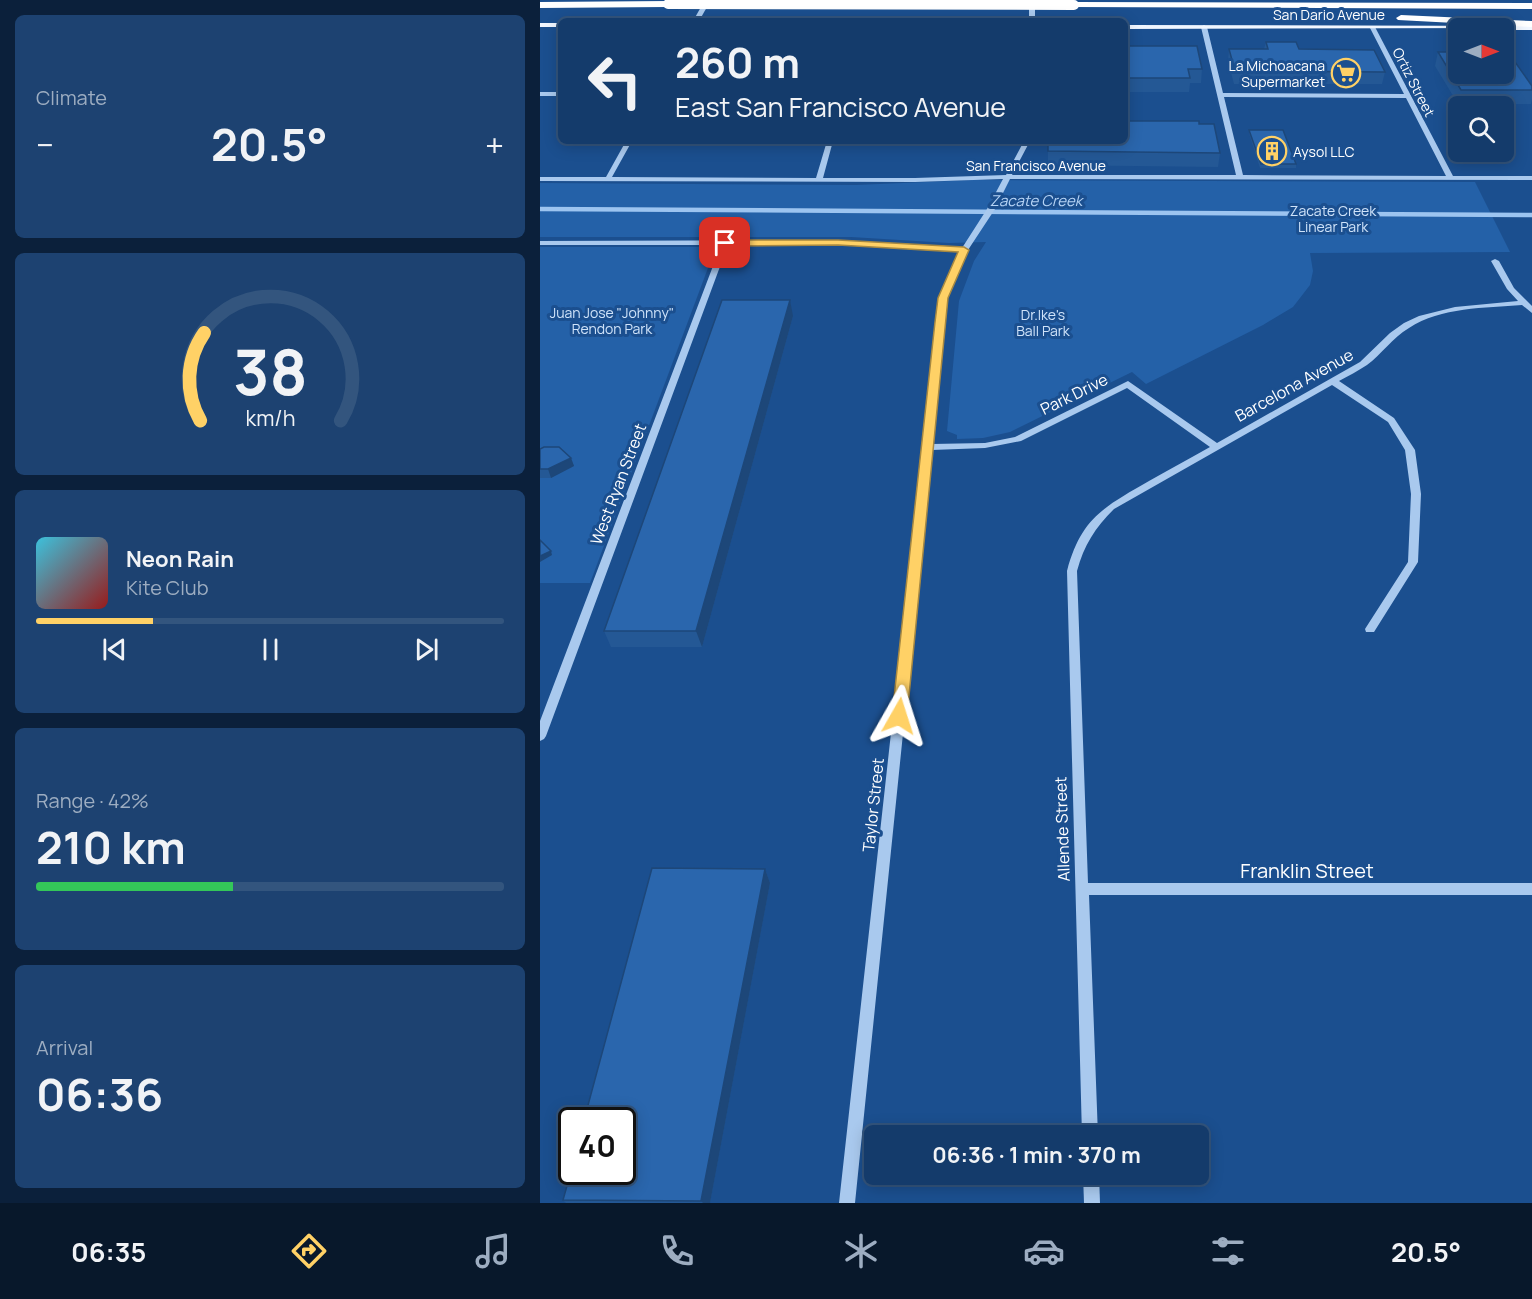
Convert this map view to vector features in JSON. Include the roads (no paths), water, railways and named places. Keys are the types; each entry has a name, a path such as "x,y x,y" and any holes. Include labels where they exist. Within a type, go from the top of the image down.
{"highway":[{"path":"540,5 1532,6"},
{"path":"1178,6 1377,16"},
{"path":"1389,17 1532,26"}],"main road":[{"path":"540,25 558,25"},
{"name":"San Dario Avenue","path":"1128,27 1532,26"}],"street":[{"path":"698,18 708,0"},
{"path":"1032,0 1032,18"},
{"path":"1204,27 1240,177"},
{"name":"Ortiz Street","path":"1373,28 1451,178"},
{"path":"540,94 558,94"},
{"path":"1221,95 1407,96"},
{"path":"608,179 627,144"},
{"path":"819,180 829,144"},
{"name":"Taylor Street","path":"847,1203 943,298 964,250 1010,177 1026,144"},
{"name":"San Francisco Avenue","path":"540,179 1532,178"},
{"path":"540,243 838,242 964,250"},
{"name":"West Ryan Street","path":"540,736 725,243"},
{"path":"1495,261 1510,289 1532,311"},
{"name":"Barcelona Avenue","path":"1090,526 1111,507 1363,364 1393,335 1421,319 1455,310 1523,303"},
{"path":"1332,381 1390,420 1410,450 1416,494 1413,562 1370,629"},
{"name":"Park Drive","path":"928,447 986,446 1018,439 1128,384 1215,446"},
{"name":"Allende Street","path":"1090,526 1077,549 1072,571 1090,1125"},
{"name":"Franklin Street","path":"1082,889 1532,890"},
{"path":"1091,1185 1092,1203"}],"waterway":[{"name":"Zacate Creek","path":"540,209 1532,215"}],"place":[{"name":"La Michoacana Supermarket","path":"1346,73"},
{"name":"Aysol LLC","path":"1272,151"}],"park label":[{"name":"Zacate Creek Linear Park","path":"1333,218"},
{"name":"Juan Jose \"Johnny\" Rendon Park","path":"612,320"},
{"name":"Dr.Ike's Ball Park","path":"1043,322"}]}
